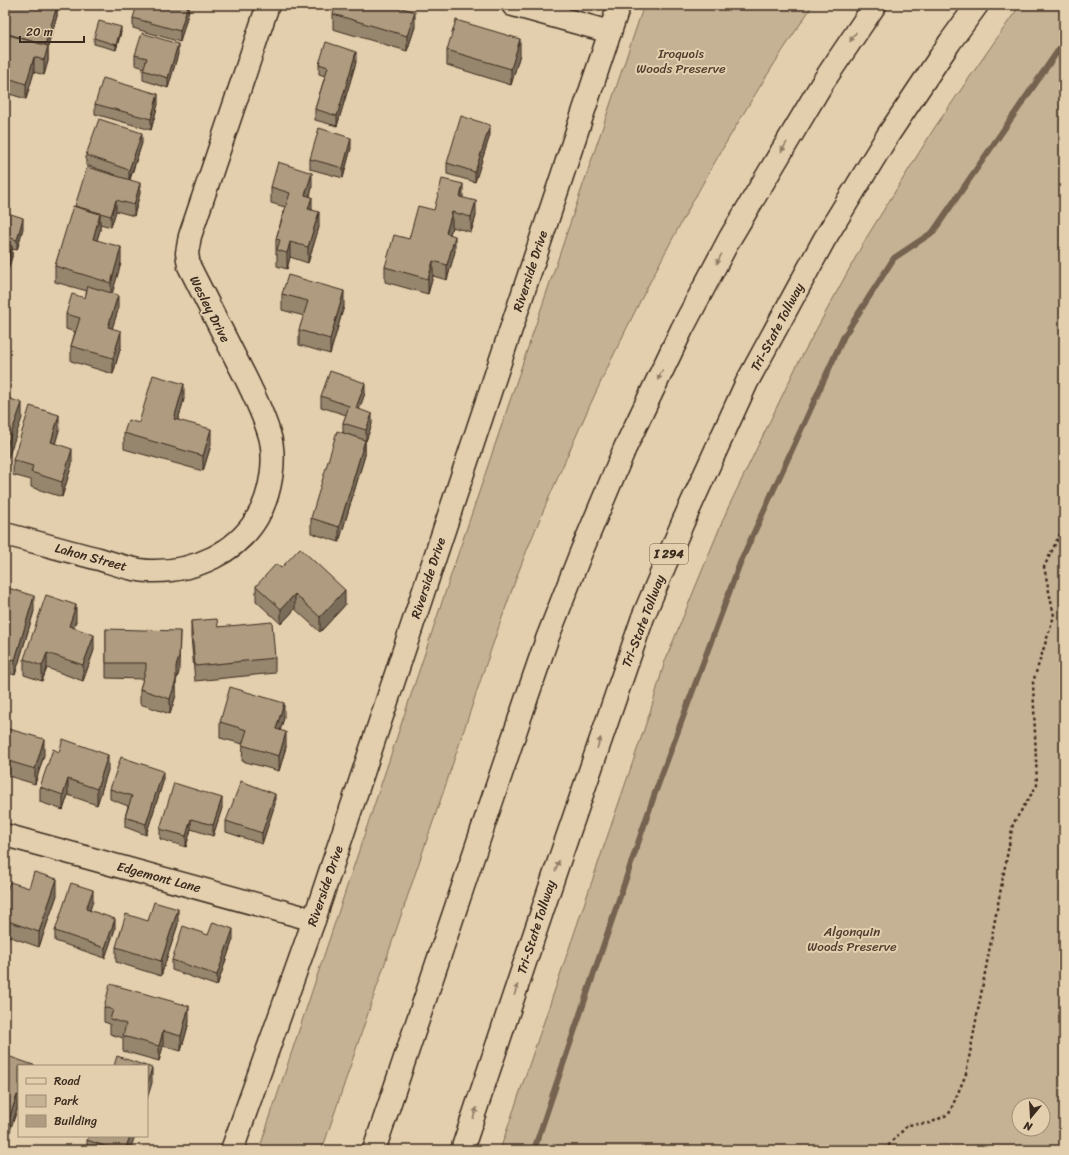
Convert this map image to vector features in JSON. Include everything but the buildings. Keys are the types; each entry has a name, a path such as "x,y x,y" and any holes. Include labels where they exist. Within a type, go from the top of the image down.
{"main road":[{"name":"Wesley Drive","path":"179,570 204,563 232,547 251,529 262,509 270,483 273,457 269,434 258,403 189,266 187,253 190,236 268,5"},
{"path":"513,5 610,32"},
{"name":"Riverside Drive","path":"232,1150 314,920 619,5"},
{"path":"374,1150 547,639 580,555 625,448 682,329 730,238 823,82 875,5"},
{"name":"Tri-State Tollway","path":"462,1150 638,632 683,522 747,382 824,240 888,135 950,42 977,5"},
{"name":"Lahon Street","path":"5,534 128,567 153,571 179,570"},
{"name":"Edgemont Lane","path":"5,835 314,920"}],"path":[{"path":"884,1150 908,1124 930,1123 949,1114 966,1074 1013,824 1037,785 1033,682 1054,616 1044,567 1064,526"}],"green space":[{"name":"Iroquois Woods Preserve","path":"644,5 813,5 751,101 693,200 614,353 544,510 518,573 499,626 322,1150 259,1150 455,563"},
{"name":"Algonquin Woods Preserve","path":"1020,5 1064,5 1064,1150 500,1150 651,709 665,661 727,510 797,365 865,240 935,127"}],"waterway":[{"path":"534,1150 655,793 740,563 844,336 894,258 933,232 1064,42"}]}
